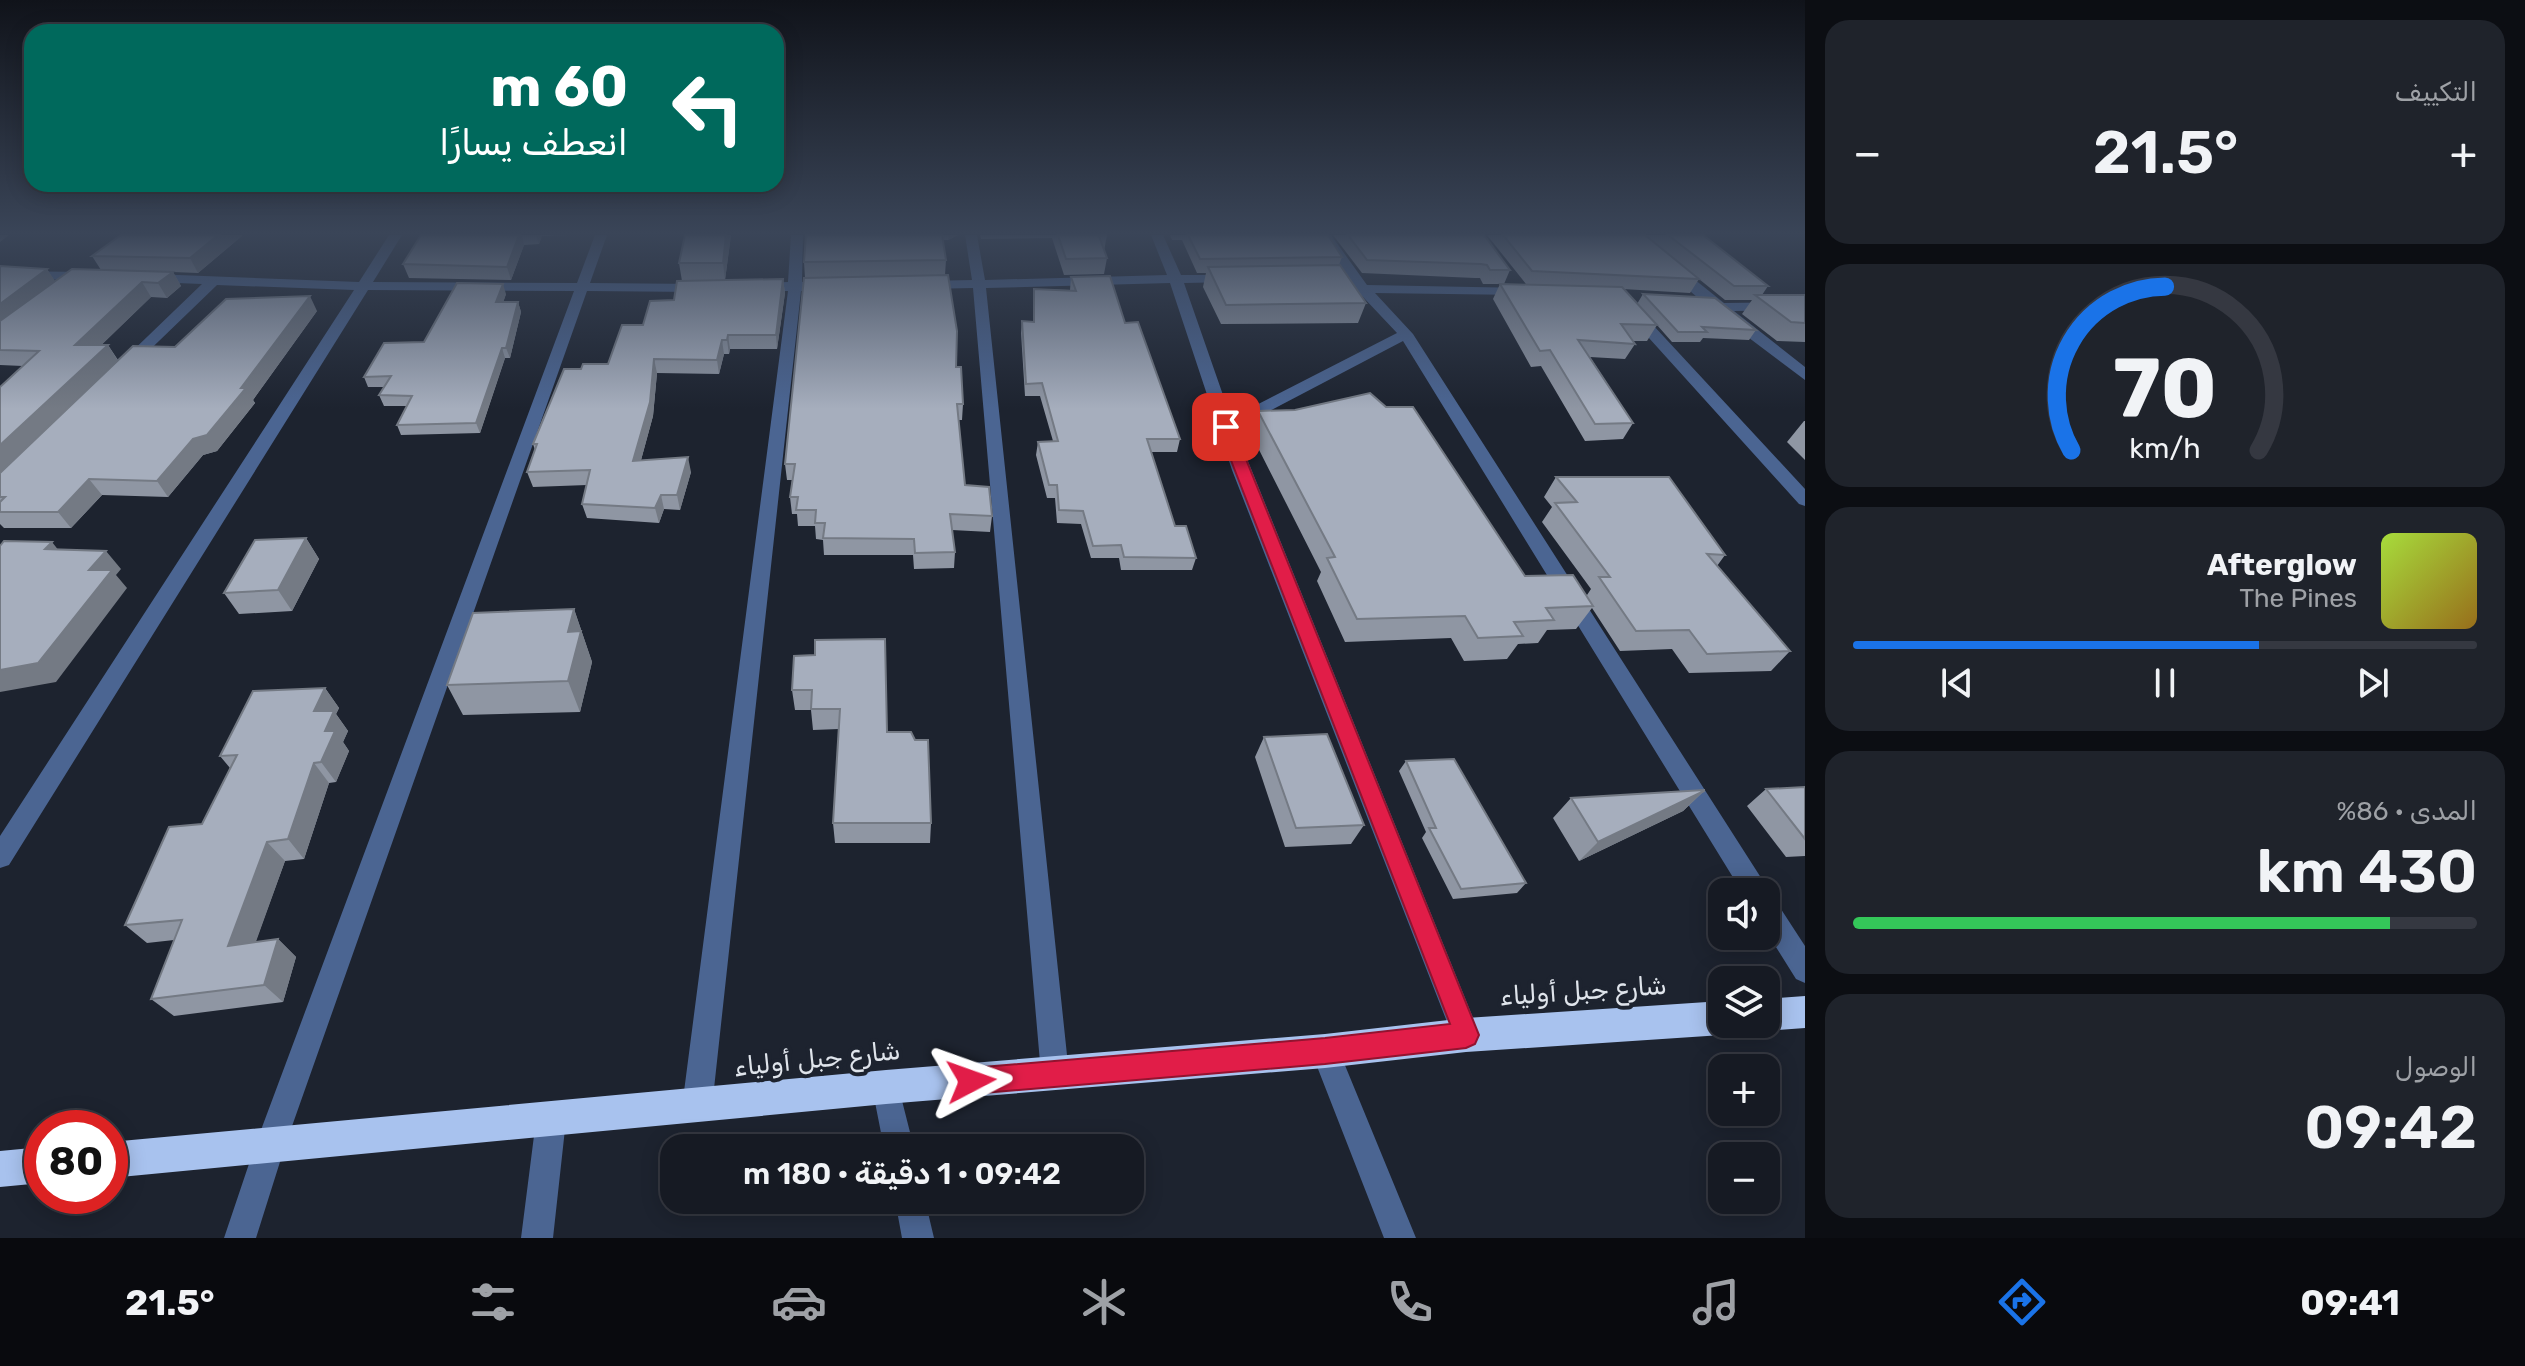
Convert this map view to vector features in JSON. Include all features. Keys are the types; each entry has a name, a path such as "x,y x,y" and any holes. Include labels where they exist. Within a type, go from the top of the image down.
{"highway":[{"path":"1780,1014 1805,1012"},
{"name":"شارع جبل أولياء","path":"128,1158 886,1087 1325,1051 1466,1035 1708,1019"},
{"path":"0,1169 24,1167"}],"street":[{"path":"113,378 201,293"},
{"path":"0,857 361,293"},
{"path":"240,1238 270,1146 583,293"},
{"path":"697,1107 794,293"},
{"path":"980,293 1055,1074"},
{"path":"1180,293 1226,427 1466,1035"},
{"path":"1364,293 1406,334 1747,878"},
{"path":"1700,293 1805,375"},
{"path":"1619,297 1805,500"},
{"path":"1679,299 1714,304 1805,306"},
{"path":"1226,427 1406,334"},
{"path":"1780,930 1805,970"},
{"path":"1325,1051 1400,1238"},
{"path":"886,1087 896,1134"},
{"path":"537,1238 551,1120"},
{"path":"913,1214 918,1238"}],"building":[{"path":"0,293 15,293 0,304"},
{"path":"39,293 131,293 75,345 108,345 0,445 0,387 39,351 0,350 0,321"},
{"path":"452,293 500,293 496,302 518,302 506,348 502,348 476,423 397,425 412,396 379,395 391,376 364,377 384,343 424,342"},
{"path":"675,293 781,293 776,335 728,335 727,340 722,340 717,360 654,359 650,402 633,461 688,457 677,495 661,495 655,508 582,504 590,470 527,472 537,444 533,444 564,369 581,369 583,364 608,364 622,325 643,325 650,301 674,300"},
{"path":"802,293 951,293 957,331 956,367 961,367 963,404 957,404 965,485 989,487 992,516 950,514 955,552 915,553 914,539 823,538 825,523 815,523 816,510 796,510 798,497 790,497 795,464 785,464"},
{"path":"1034,293 1115,293 1125,323 1138,322 1180,439 1147,439 1175,526 1186,526 1196,558 1124,557 1121,545 1093,546 1083,511 1059,510 1057,485 1049,485 1038,442 1058,441 1042,383 1026,384 1022,321 1034,322"},
{"path":"1220,293 1359,293 1366,303 1226,305"},
{"path":"1505,293 1627,293 1657,325 1621,324 1635,344 1578,340 1633,423 1595,424 1550,350 1540,351"},
{"path":"1643,294 1715,298 1756,330 1702,327 1707,332 1678,332"},
{"path":"1755,295 1805,295 1805,323 1791,322"},
{"path":"310,296 241,388 246,388 207,435 193,439 157,481 89,479 58,512 0,512 0,502 5,497 0,497 0,473 133,346 175,347 226,299"},
{"path":"1370,393 1386,407 1413,407 1525,576 1573,575 1593,606 1546,608 1554,620 1514,622 1523,636 1478,638 1465,616 1357,619 1327,558 1335,557 1258,411 1295,410"},
{"path":"1556,477 1669,477 1725,555 1707,554 1790,651 1707,654 1689,630 1636,631 1599,577 1610,577 1555,503 1577,502"},
{"path":"306,538 278,590 224,593 255,540"},
{"path":"4,541 52,542 45,549 106,551 89,570 112,570 38,663 0,670 0,546"},
{"path":"574,609 568,632 581,631 568,681 447,685 473,613"},
{"path":"885,639 887,732 911,732 915,740 928,740 931,823 833,823 840,709 811,709 812,690 792,690 794,656 815,655 815,640"},
{"path":"325,688 314,711 334,711 325,731 335,731 321,762 314,763 288,839 267,842 228,946 278,939 264,985 151,999 182,920 125,925 169,827 202,824 237,755 220,756 253,691"},
{"path":"1327,734 1364,825 1296,828 1264,737"},
{"path":"1454,759 1526,883 1461,889 1429,828 1436,828 1406,761"},
{"path":"1805,787 1805,839 1766,789"},
{"path":"1704,790 1598,842 1571,798"}],"route":[{"path":"971,1081 1325,1051 1466,1035 1226,427"}]}
